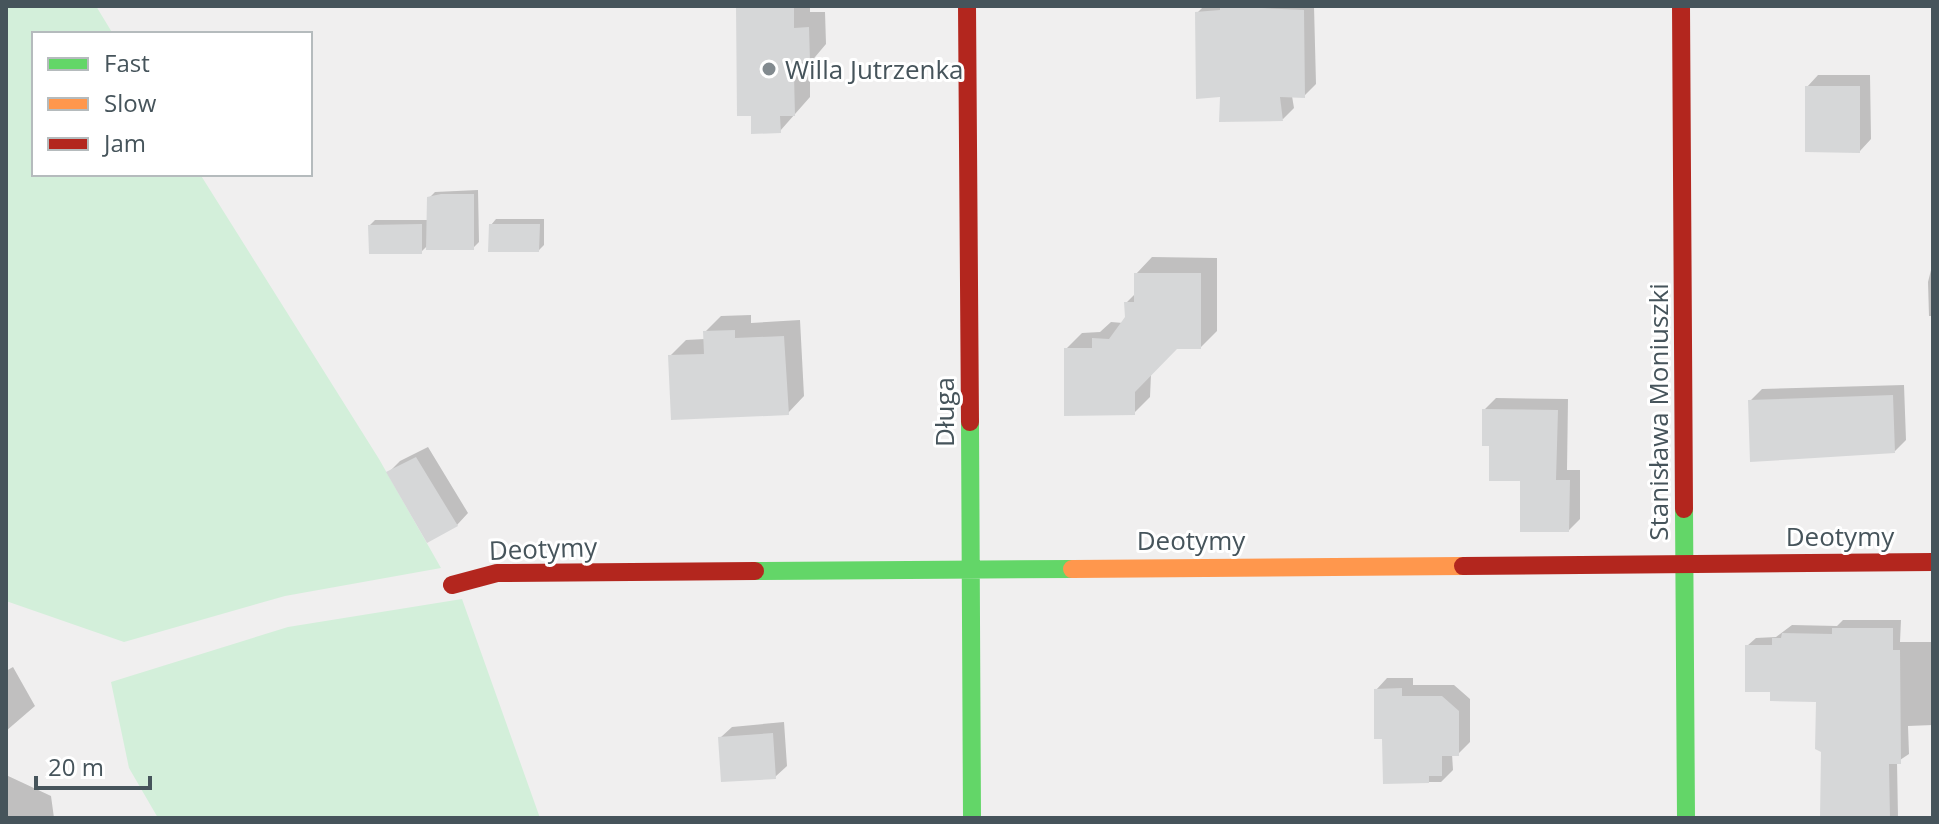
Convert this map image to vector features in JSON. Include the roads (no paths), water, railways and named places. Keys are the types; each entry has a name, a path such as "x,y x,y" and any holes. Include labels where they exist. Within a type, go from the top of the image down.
{"street":[{"name":"Długa","path":"967,6 972,818"},
{"name":"Stanisława Moniuszki","path":"1681,6 1686,818"},
{"name":"Deotymy","path":"452,585 497,573 1933,562"}],"place":[{"name":"Willa Jutrzenka","path":"769,69"}]}
